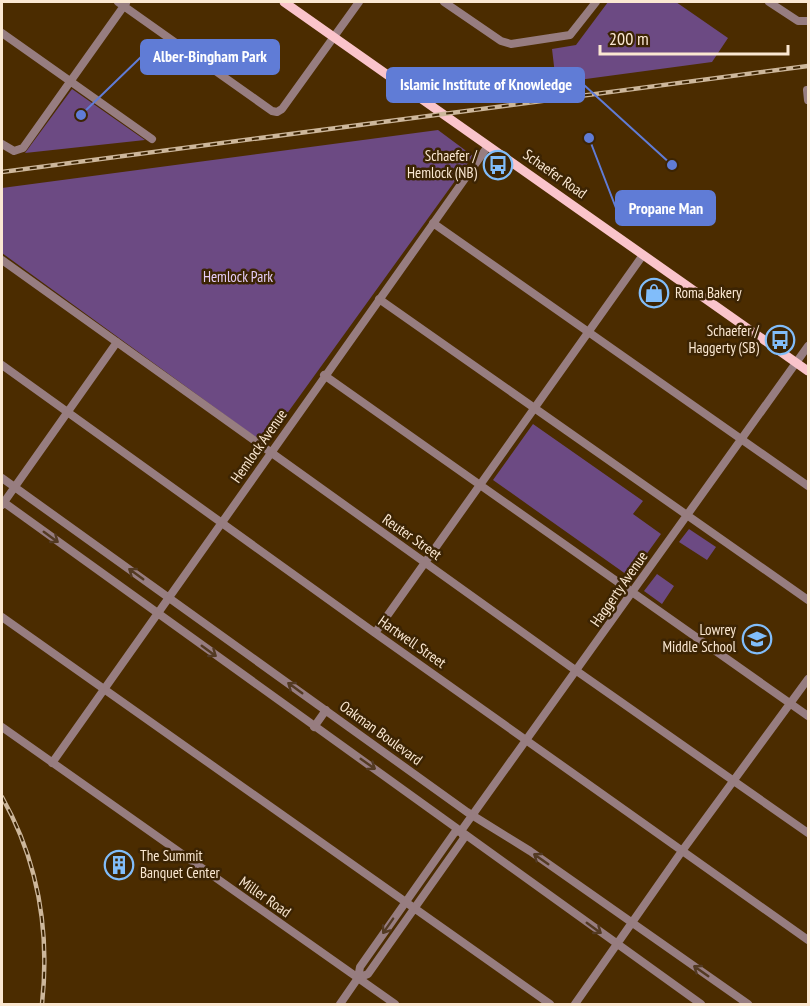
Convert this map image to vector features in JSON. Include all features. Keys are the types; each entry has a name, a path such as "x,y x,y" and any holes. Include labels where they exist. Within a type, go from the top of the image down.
{"main road":[{"name":"Schaefer Road","path":"284,2 808,371"}],"street":[{"path":"2,144 17,152 23,148 123,3 277,112 282,109 359,2"},
{"path":"444,2 501,41 511,44 570,35 596,2"},
{"path":"769,2 795,20 806,22"},
{"path":"2,33 152,139"},
{"path":"807,90 808,100"},
{"name":"Hemlock Avenue","path":"52,763 324,375 488,147"},
{"path":"433,223 808,486"},
{"path":"375,633 643,255"},
{"name":"Reuter Street","path":"2,260 577,671 808,832"},
{"path":"379,299 808,600"},
{"path":"117,342 2,503 701,1005"},
{"name":"Haggerty Avenue","path":"339,1005 358,978 360,967 405,902 455,832 461,831 527,741 808,346"},
{"name":"Hartwell Street","path":"2,364 221,523 808,940"},
{"path":"324,375 808,716"},
{"name":"Oakman Boulevard","path":"2,478 473,815 530,851 748,1005"},
{"path":"2,617 550,1005"},
{"path":"575,1005 682,851 808,679"},
{"path":"314,727 326,710"},
{"name":"Miller Road","path":"2,728 395,1005"},
{"name":"Haggerty Avenue","path":"358,978 368,974 439,874 464,838 461,831"},
{"path":"430,868 439,874"},
{"path":"377,942 386,949"}],"green space":[{"path":"608,2 676,2 728,38 712,62 556,83 552,49 576,45"},
{"path":"72,89 145,140 25,153"},
{"name":"Hemlock Park","path":"438,130 473,156 265,444 2,253 2,188"},
{"path":"533,424 643,501 633,514 661,534 630,577 493,480"},
{"path":"689,529 716,547 707,560 679,542"},
{"path":"657,574 674,586 662,604 644,591"}],"railway":[{"path":"2,172 808,66"},
{"path":"2,797 25,846 33,871 44,950 42,1004"}],"place":[{"name":"Alber-Bingham Park","path":"81,115"},
{"name":"Propane Man","path":"589,138"},
{"name":"Schaefer / Hemlock (NB)","path":"498,165"},
{"name":"Islamic Institute of Knowledge","path":"672,165"},
{"name":"Roma Bakery","path":"654,293"},
{"name":"Schaefer / Haggerty (SB)","path":"780,340"},
{"name":"Lowrey Middle School","path":"757,639"},
{"name":"The Summit Banquet Center","path":"119,865"}]}
